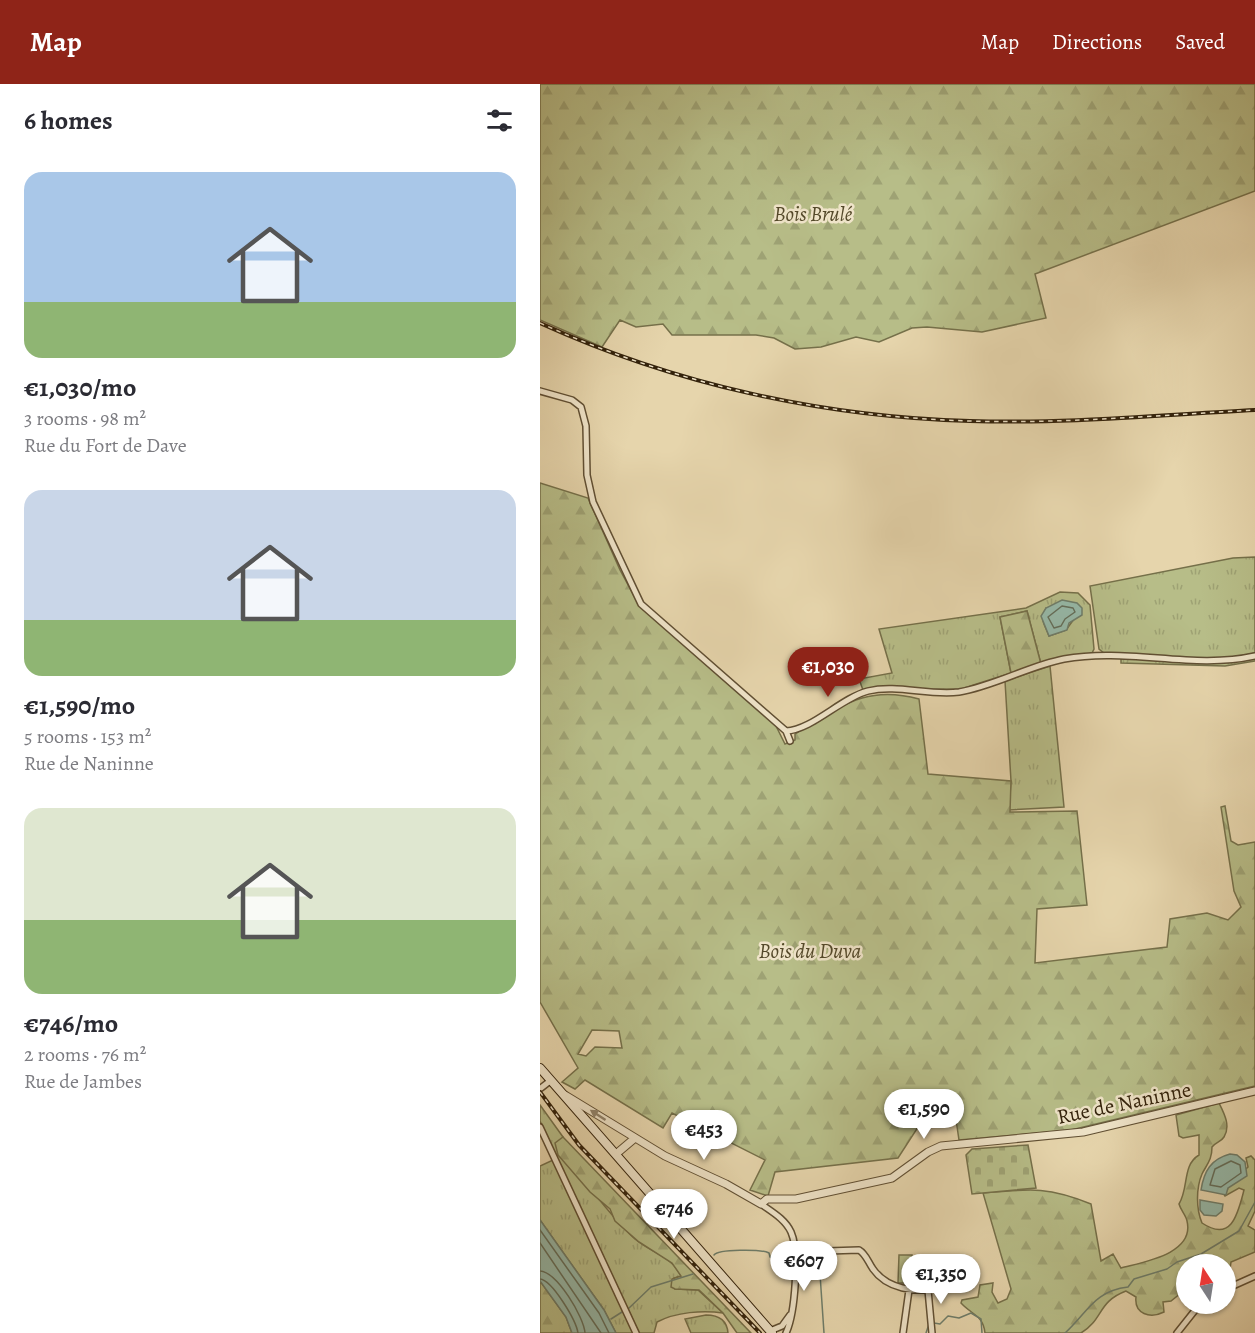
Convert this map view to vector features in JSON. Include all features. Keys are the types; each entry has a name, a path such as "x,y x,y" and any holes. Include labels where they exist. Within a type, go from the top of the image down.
{"main road":[{"path":"540,1068 771,1332"}],"street":[{"path":"540,391 572,400 581,407 586,426 587,475 593,502 641,604 786,731 790,741"},
{"path":"786,731 799,728 854,696 869,691 890,690 936,694 961,691 1065,659 1141,655 1219,662 1255,656"},
{"path":"541,1088 550,1080"},
{"name":"Rue de Naninne","path":"761,1204 767,1199 796,1199 892,1178 928,1152 941,1146 1083,1132 1255,1090"},
{"path":"560,1092 636,1138 761,1204 786,1224 793,1238 796,1252 786,1333"},
{"path":"540,1127 636,1333"},
{"path":"616,1154 636,1138"},
{"path":"796,1252 859,1250 864,1253 879,1276 909,1290 938,1288"},
{"path":"1236,1284 1255,1275"},
{"path":"903,1333 909,1290"},
{"path":"928,1290 932,1333"},
{"path":"1177,1333 1192,1314"},
{"path":"771,1332 782,1326 790,1315"}],"green space":[{"name":"Bois Brulé","path":"540,84 1255,84 1255,191 1035,274 1046,318 982,332 927,327 912,328 879,342 856,337 821,347 795,349 774,338 756,335 672,335 663,324 636,327 620,320 602,347 540,320"},
{"name":"Bois du Duva","path":"540,483 588,498 620,570 639,605 774,722 785,744 795,740 795,734 853,701 883,694 919,699 928,774 1011,781 1010,812 1077,811 1087,905 1037,909 1035,963 1167,947 1170,919 1207,913 1228,920 1241,907 1234,891 1221,807 1225,806 1231,841 1238,845 1255,842 1255,1086 1071,1130 959,1140 955,1113 918,1127 898,1158 775,1172 768,1196 750,1190 765,1160 672,1113 663,1128 585,1080 575,1089 562,1082 578,1068 540,1002","holes":["592,1030 619,1031 622,1048 595,1047 586,1056 578,1054"]},
{"path":"1255,557 1255,653 1199,658 1104,653 1099,649 1090,586 1233,558"},
{"path":"1060,592 1078,593 1090,605 1094,649 1092,653 1041,664 1027,611 1000,617 1011,673 961,689 863,690 859,679 892,673 879,629 1026,608","holes":["1046,608 1074,619 1066,630 1049,636 1043,619"]},
{"path":"1027,611 1041,664 1011,673 1000,617"},
{"path":"1121,657 1214,663 1255,658 1255,661 1225,666 1121,663"},
{"path":"1050,666 1064,807 1009,810 1011,781 1005,681"},
{"path":"1219,1103 1226,1120 1226,1133 1223,1139 1212,1147 1210,1159 1200,1180 1198,1198 1202,1223 1220,1230 1232,1223 1244,1190 1239,1188 1225,1196 1222,1191 1248,1167 1246,1158 1251,1156 1255,1160 1255,1211 1248,1226 1255,1230 1255,1252 1236,1260 1236,1254 1176,1254 1176,1297 1171,1301 1163,1302 1164,1312 1159,1314 1144,1314 1138,1308 1136,1297 1126,1291 1110,1300 1094,1322 1081,1333 985,1333 982,1322 961,1303 962,1300 978,1297 980,1285 993,1283 992,1292 998,1303 1007,1299 1011,1289 983,1193 1038,1190 1062,1194 1091,1204 1101,1261 1113,1254 1121,1268 1165,1255 1183,1241 1187,1232 1186,1219 1179,1204 1190,1165 1199,1155 1199,1135 1183,1138 1179,1136 1176,1115"},
{"path":"540,1105 563,1137 558,1155 635,1239 672,1263 681,1276 674,1278 675,1289 698,1290 723,1313 681,1314 657,1322 654,1333 639,1333 540,1121"},
{"path":"563,1137 751,1333 737,1333 723,1313 699,1290 671,1287 672,1279 681,1276 672,1263 639,1242 615,1221 610,1209 590,1192 558,1155 555,1143"},
{"path":"1028,1145 1036,1188 972,1194 966,1155 972,1149"},
{"path":"553,1160 634,1333 616,1333 604,1310 540,1220 540,1166"},
{"path":"899,1255 912,1255 911,1283 898,1283"},
{"path":"540,1281 566,1317 572,1333 540,1333"},
{"path":"706,1315 721,1319 728,1333 691,1333 685,1319"}],"water":[{"path":"1062,600 1077,603 1082,608 1082,615 1069,623 1067,630 1049,636 1041,616 1046,608"},
{"path":"1230,1154 1237,1155 1245,1162 1247,1176 1228,1188 1226,1195 1201,1190 1204,1177 1213,1163"},
{"path":"1200,1200 1223,1204 1222,1211 1216,1216 1204,1215 1200,1210"},
{"path":"540,1220 604,1310 616,1333 572,1333 566,1317 540,1281"}],"waterway":[{"path":"1065,1333 1092,1304 1107,1293 1128,1287 1134,1279 1167,1269 1177,1262 1201,1254 1239,1231 1255,1202"},
{"path":"714,1255 740,1250 758,1251 769,1253 770,1257 792,1265"},
{"path":"799,1266 820,1274 824,1333"},
{"path":"628,1309 651,1287 693,1274"},
{"path":"611,1319 622,1312"},
{"path":"934,1323 940,1324 948,1316 959,1318 971,1313 981,1319 982,1333"},
{"path":"926,1333 929,1324"}],"railway":[{"path":"540,323 591,345 696,380 750,393 860,413 1006,422 1255,410"},
{"path":"540,1092 579,1145 760,1333"}]}
